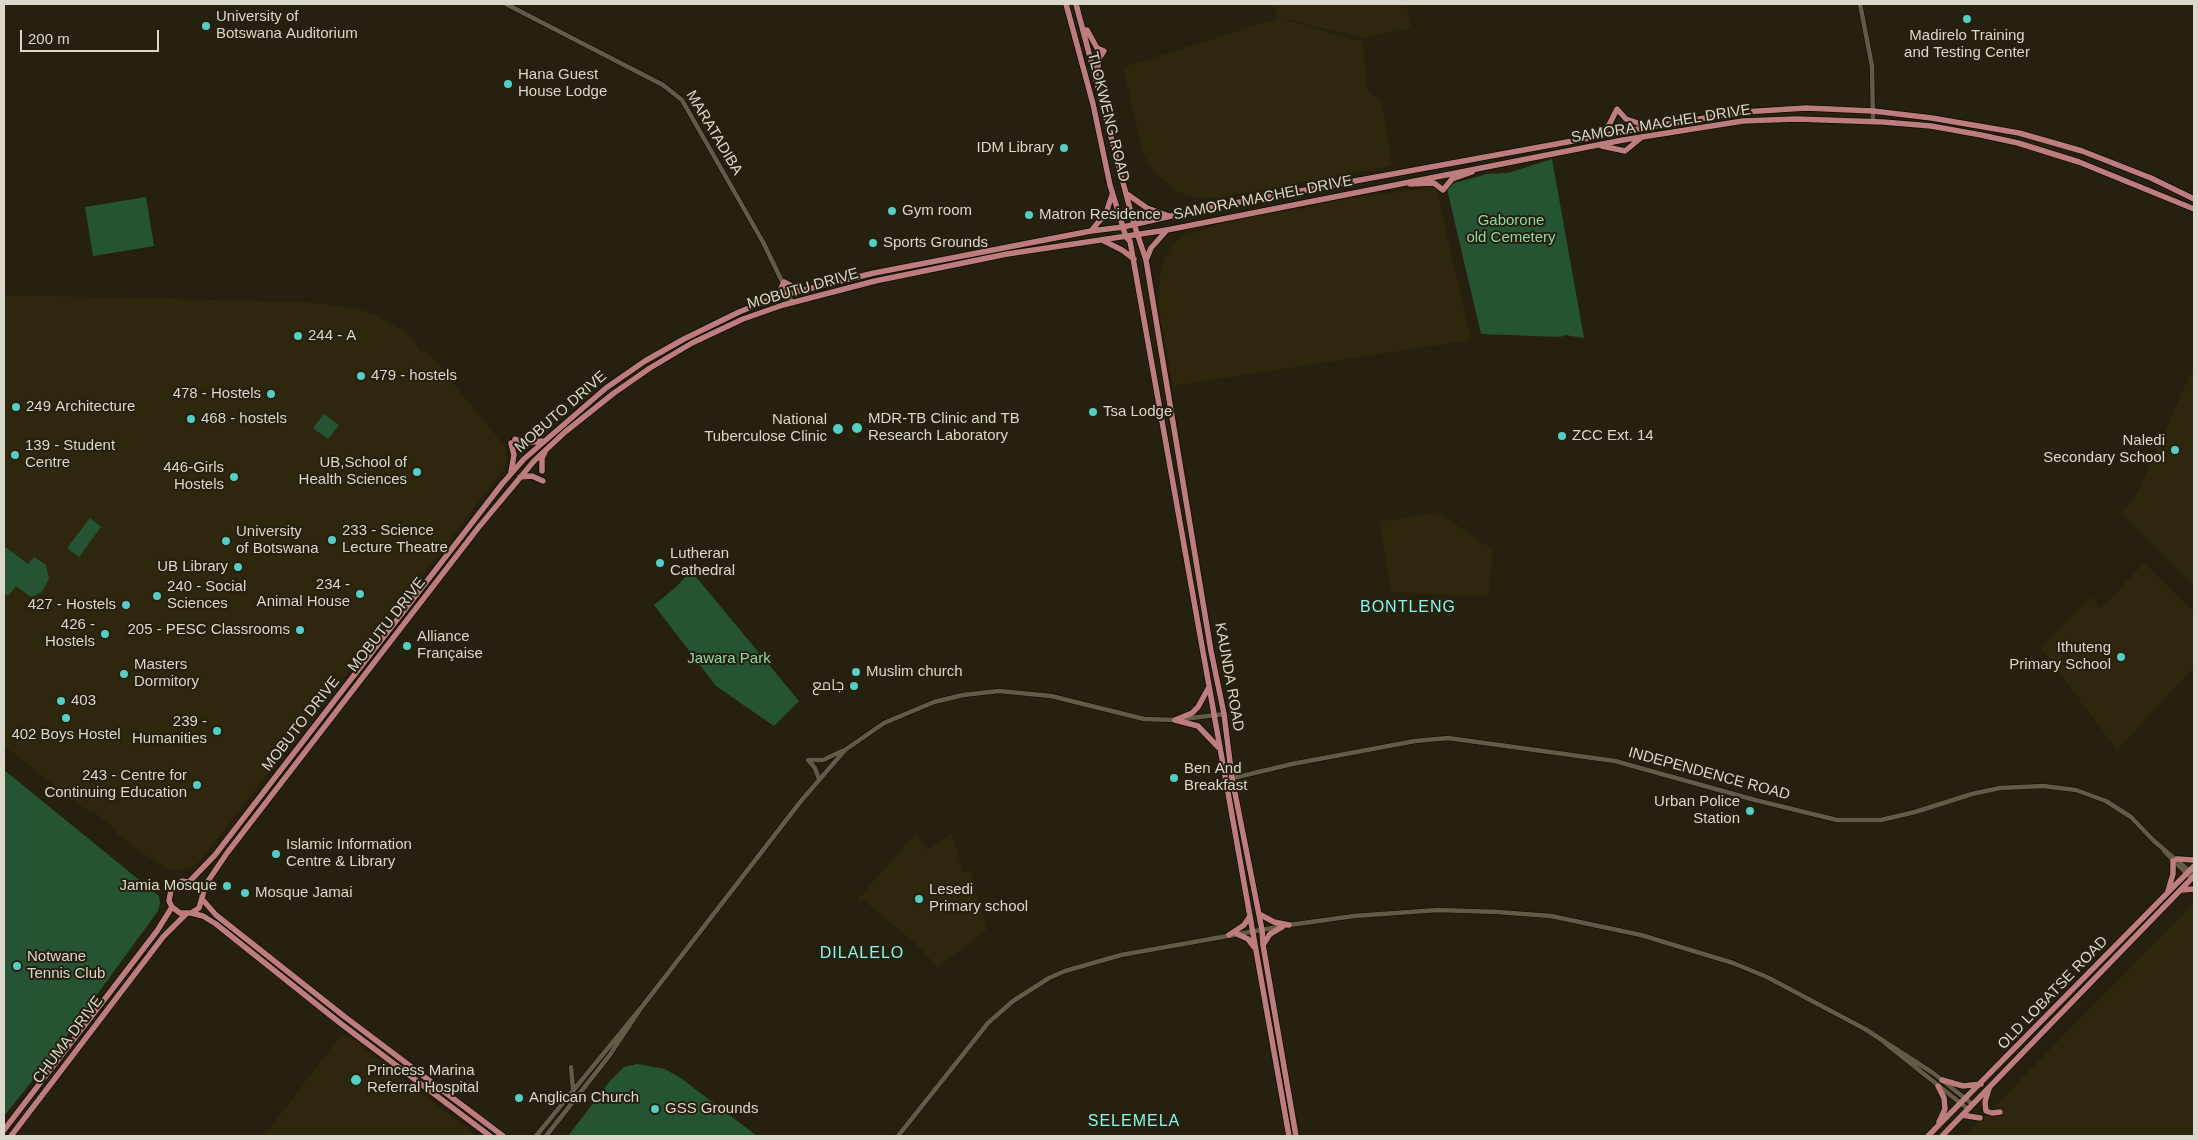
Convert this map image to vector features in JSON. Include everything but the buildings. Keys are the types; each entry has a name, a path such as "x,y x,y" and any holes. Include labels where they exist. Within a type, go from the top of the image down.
{"main road":[{"name":"TLOKWENG ROAD","path":"1066,4 1093,104 1110,185 1126,237"},
{"name":"TLOKWENG ROAD","path":"1076,4 1134,224"},
{"path":"1084,30 1087,30 1097,48 1104,51 1100,58 1096,77"},
{"name":"SAMORA MACHEL DRIVE","path":"1134,224 1649,126 1707,116 1806,108 1932,118 2018,133 2082,152 2151,178 2194,199"},
{"path":"1596,136 1609,125 1617,109 1626,119 1649,126"},
{"name":"SAMORA MACHEL DRIVE","path":"1126,237 1642,137 1743,122 1796,119 1932,126 2018,143 2087,165 2194,209"},
{"path":"1599,145 1625,151 1642,137"},
{"path":"1406,182 1412,184 1434,183 1443,190 1452,179 1470,173 1475,169"},
{"path":"1091,231 1109,208 1112,192 1110,185"},
{"path":"1127,194 1146,208 1169,216"},
{"path":"1123,227 1134,224"},
{"name":"KAUNDA ROAD","path":"1134,224 1139,234 1146,260 1202,602 1224,714 1229,779 1250,916 1289,1136"},
{"name":"MOBUTO DRIVE","path":"190,881 215,855 511,474 544,440 606,388 684,339 739,312 789,293 874,273 1091,231 1123,227"},
{"path":"1146,260 1151,248 1167,230"},
{"path":"1126,237 1130,241 1134,259"},
{"name":"MOBUTU DRIVE","path":"202,897 211,875 392,639 520,477 548,448 614,393 650,368 692,343 743,319 792,302 876,281 1006,254 1126,237"},
{"path":"1104,241 1122,250 1134,259"},
{"name":"KAUNDA ROAD","path":"1134,259 1209,687 1216,715 1218,747 1229,779 1259,914 1296,1136"},
{"path":"777,298 784,282 800,290"},
{"path":"511,474 514,460 513,441 528,444 544,440"},
{"path":"542,471 542,458 548,448"},
{"path":"520,477 532,476 543,481"},
{"path":"386,634 392,639"},
{"path":"1175,720 1192,713 1198,708 1209,687"},
{"path":"1175,720 1198,726 1218,747"},
{"path":"2167,893 2175,860 2194,860"},
{"name":"OLD LOBATSE ROAD","path":"1942,1136 2181,890 2192,873"},
{"name":"OLD LOBATSE ROAD","path":"1930,1134 1982,1084 2167,893 2192,873"},
{"path":"490,1136 340,1023 216,924 203,916 180,913 172,907 169,894 173,886 182,881 190,881 198,886 202,897 216,915 503,1136"},
{"path":"2181,890 2194,889"},
{"path":"188,914 199,908 202,897"},
{"name":"CHUMA DRIVE","path":"4,1130 157,931 172,907"},
{"name":"CHUMA DRIVE","path":"11,1136 163,937 188,914"},
{"path":"1259,914 1274,922 1289,925"},
{"path":"1229,935 1244,925 1250,916"},
{"path":"1263,945 1270,934 1282,927"},
{"path":"1237,934 1248,939 1256,949"},
{"path":"1942,1080 1963,1086 1982,1084"},
{"path":"1930,1134 1945,1109 1944,1098 1938,1086"},
{"path":"1989,1087 1985,1108 1990,1113 2000,1112"},
{"path":"1962,1115 1980,1118"}],"street":[{"name":"MARATADIBA","path":"506,4 675,93 690,112 784,282 792,302"},
{"path":"1860,4 1872,66 1873,122"},
{"path":"819,779 815,768 808,760 823,760 845,750 884,724 925,705 963,695 999,691 1051,696 1137,717 1175,720 1224,714"},
{"name":"INDEPENDENCE ROAD","path":"1229,779 1292,764 1415,741 1448,738 1615,761 1755,800 1836,820 1882,820 1972,794 2000,788 2044,786 2076,790 2097,797 2118,809 2130,817 2175,860 2192,873"},
{"path":"546,1136 609,1056 641,1008 819,779 845,750"},
{"path":"898,1136 977,1036 1006,1006 1032,988 1065,971 1091,962 1289,925 1354,916 1438,910 1537,914 1618,929 1694,950 1756,972 1830,1010 1884,1042 1942,1080 1963,1102"},
{"path":"536,1136 641,1008"},
{"path":"1884,1042 1938,1086 1970,1107"},
{"path":"572,1067 574,1090"}],"shaded area":[{"path":"1272,4 1406,4 1411,28 1364,38 1278,17"},
{"path":"1279,18 1363,42 1368,92 1382,102 1392,166 1221,197 1196,198 1178,192 1154,172 1143,153 1123,67"},
{"path":"1436,187 1471,340 1173,386 1158,303 1161,269 1173,244 1182,237 1236,218 1289,211 1345,199"},
{"name":"University of Botswana","path":"4,295 306,302 355,308 373,314 405,331 415,342 421,353 427,351 506,448 506,466 391,616 384,617 376,627 375,637 200,861 190,869 170,870 142,853 118,835 111,826 96,814 89,812 4,746"},
{"name":"Naledi Secondary School","path":"2194,366 2194,586 2121,513 2135,497 2140,487"},
{"name":"MDR-TB Clinic and TB Research Laboratory","path":"859,416 866,419 855,440 848,437"},
{"path":"1437,512 1493,550 1488,597 1391,592 1379,522"},
{"name":"Ithuteng Primary School","path":"2144,563 2194,612 2194,667 2117,750 2041,648 2090,597 2101,608"},
{"name":"Lesedi Primary school","path":"916,833 927,850 952,833 963,873 971,871 987,930 938,967 915,943 863,900 858,903 859,898"},
{"path":"2194,903 2194,1136 1965,1136"},
{"name":"Princess Marina Referral Hospital","path":"341,1035 349,1037 477,1136 264,1136"}],"green space":[{"name":"Gaborone old Cemetery","path":"1552,159 1584,338 1565,335 1560,337 1481,334 1447,189 1451,184 1487,174 1508,173"},
{"path":"146,197 154,246 93,256 85,207"},
{"path":"324,414 339,425 328,439 313,428"},
{"path":"90,518 101,527 79,557 67,548"},
{"path":"4,546 28,564 34,557 46,565 49,579 42,592 31,597 16,586 8,596 4,593"},
{"name":"Jawara Park","path":"691,571 799,701 774,726 716,686 654,605 675,588"},
{"path":"4,770 159,896 160,903 158,911 53,1055 4,1116"},
{"name":"GSS Grounds","path":"637,1064 665,1069 682,1079 757,1136 568,1136 610,1081 624,1067"}],"place":[{"name":"Madirelo Training and Testing Center","path":"1967,19"},
{"name":"University of Botswana Auditorium","path":"206,26"},
{"name":"Hana Guest House Lodge","path":"508,84"},
{"name":"IDM Library","path":"1064,148"},
{"name":"Gym room","path":"892,211"},
{"name":"Matron Residence","path":"1029,215"},
{"name":"Sports Grounds","path":"873,243"},
{"name":"244 - A","path":"298,336"},
{"name":"479 - hostels","path":"361,376"},
{"name":"478 - Hostels","path":"271,394"},
{"name":"249 Architecture","path":"16,407"},
{"name":"Tsa Lodge","path":"1093,412"},
{"name":"468 - hostels","path":"191,419"},
{"name":"MDR-TB Clinic and TB Research Laboratory","path":"857,428"},
{"name":"National Tuberculose Clinic","path":"838,429"},
{"name":"ZCC Ext. 14","path":"1562,436"},
{"name":"Naledi Secondary School","path":"2175,450"},
{"name":"139 - Student Centre","path":"15,455"},
{"name":"UB,School of Health Sciences","path":"417,472"},
{"name":"446-Girls Hostels","path":"234,477"},
{"name":"233 - Science Lecture Theatre","path":"332,540"},
{"name":"University of Botswana","path":"226,541"},
{"name":"Lutheran Cathedral","path":"660,563"},
{"name":"UB Library","path":"238,567"},
{"name":"234 - Animal House","path":"360,594"},
{"name":"240 - Social Sciences","path":"157,596"},
{"name":"427 - Hostels","path":"126,605"},
{"name":"205 - PESC Classrooms","path":"300,630"},
{"name":"426 - Hostels","path":"105,634"},
{"name":"Alliance Française","path":"407,646"},
{"name":"Ithuteng Primary School","path":"2121,657"},
{"name":"Muslim church","path":"856,672"},
{"name":"Masters Dormitory","path":"124,674"},
{"name":"جامع","path":"854,686"},
{"name":"403","path":"61,701"},
{"name":"402 Boys Hostel","path":"66,718"},
{"name":"239 - Humanities","path":"217,731"},
{"name":"Ben And Breakfast","path":"1174,778"},
{"name":"243 - Centre for Continuing Education","path":"197,785"},
{"name":"Urban Police Station","path":"1750,811"},
{"name":"Islamic Information Centre & Library","path":"276,854"},
{"name":"Jamia Mosque","path":"227,886"},
{"name":"Mosque Jamai","path":"245,893"},
{"name":"Lesedi Primary school","path":"919,899"},
{"name":"Notwane Tennis Club","path":"17,966"},
{"name":"Princess Marina Referral Hospital","path":"356,1080"},
{"name":"Anglican Church","path":"519,1098"},
{"name":"GSS Grounds","path":"655,1109"}],"district":[{"name":"BONTLENG","path":"1408,608"},
{"name":"DILALELO","path":"862,954"},
{"name":"SELEMELA","path":"1134,1122"}]}
